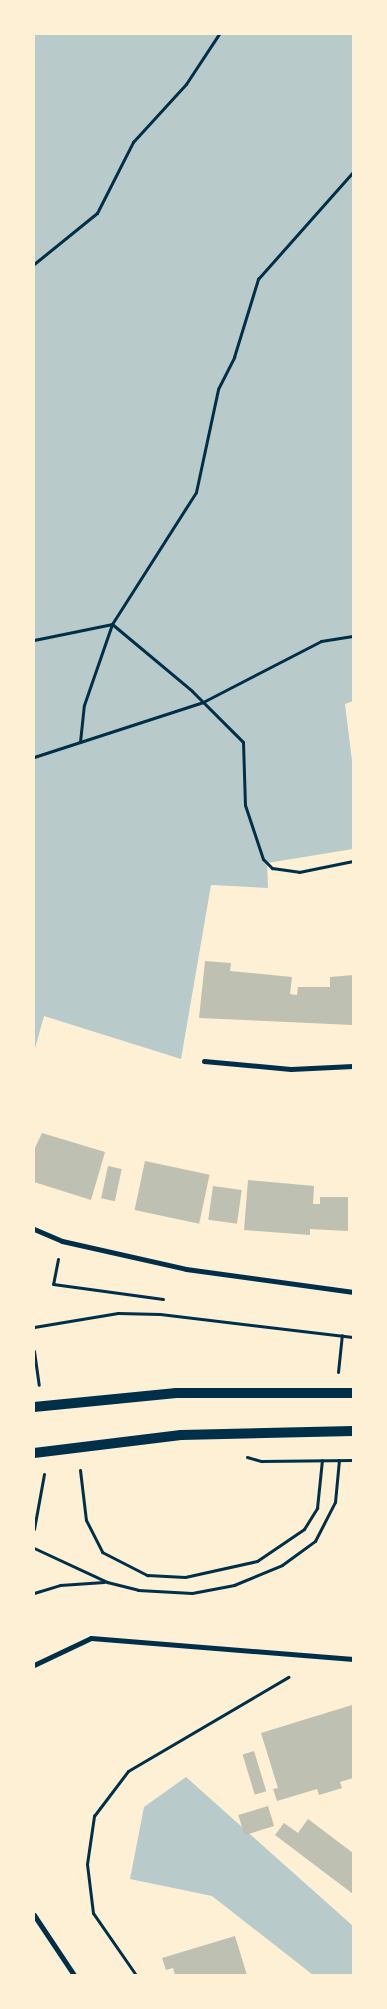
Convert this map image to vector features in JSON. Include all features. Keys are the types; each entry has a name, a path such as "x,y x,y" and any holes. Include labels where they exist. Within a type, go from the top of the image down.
{"main road":[{"path":"34,1407 176,1393 336,1391 353,1393"},
{"path":"34,1453 181,1435 353,1431"}],"street":[{"path":"204,1061 290,1069 353,1066"},
{"path":"34,1229 62,1241 186,1269 353,1292"},
{"path":"34,1665 90,1638 353,1659"},
{"path":"34,1915 74,1975"}],"path":[{"path":"34,264 97,213 134,142 186,84 219,34"},
{"path":"80,742 84,705 112,624 196,492 218,389 234,357 258,279 353,172"},
{"path":"34,640 112,624"},
{"path":"112,624 203,702 243,742 245,805 263,859 272,868 299,872 353,862"},
{"path":"34,757 203,702 321,641 353,636"},
{"path":"53,1284 163,1299"},
{"path":"34,1327 118,1313 160,1314 353,1337"},
{"path":"336,1391 342,1335"},
{"path":"34,1351 38,1369"},
{"path":"81,1492 89,1531 116,1561 147,1575 208,1575 257,1561 304,1529 317,1508 322,1460"},
{"path":"34,1548 106,1582 167,1594 192,1593 259,1577 315,1541 335,1502 339,1460"},
{"path":"261,1461 353,1460"},
{"path":"34,1529 44,1485"},
{"path":"34,1593 60,1585 106,1582"},
{"path":"136,1975 93,1913 87,1864 94,1816 128,1771 288,1677"}],"shaded area":[{"path":"34,34 353,34 353,701 345,704 353,769 353,849 267,863 268,888 211,885 181,1059 44,1016 34,1052"},
{"path":"186,1777 353,1926 353,1975 313,1975 212,1896 130,1879 144,1807"}],"building":[{"path":"205,961 231,963 230,971 292,977 290,994 297,995 298,987 330,987 330,977 353,975 353,1025 199,1018"},
{"path":"42,1133 105,1152 91,1200 34,1182 34,1150"},
{"path":"145,1161 210,1175 199,1224 135,1210"},
{"path":"108,1166 122,1169 115,1201 101,1198"},
{"path":"248,1180 314,1186 313,1204 320,1204 320,1197 348,1197 348,1231 310,1229 310,1235 244,1230"},
{"path":"213,1186 242,1190 237,1224 208,1220"},
{"path":"352,1705 353,1778 340,1782 342,1788 319,1795 317,1789 277,1801 273,1789 278,1788 261,1733"},
{"path":"254,1751 266,1791 255,1795 243,1755"},
{"path":"268,1806 274,1826 244,1835 238,1815"},
{"path":"308,1819 353,1853 353,1894 275,1835 284,1823 298,1833"},
{"path":"235,1936 247,1975 175,1975 173,1968 166,1970 162,1958"}]}
